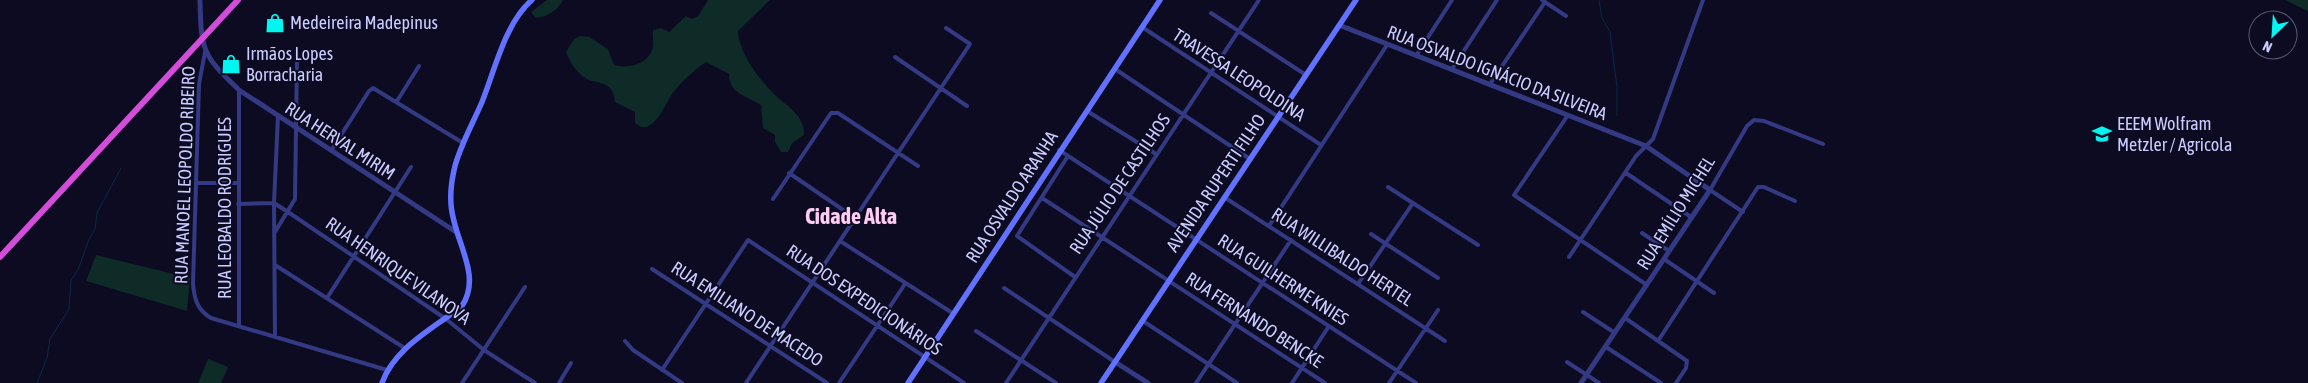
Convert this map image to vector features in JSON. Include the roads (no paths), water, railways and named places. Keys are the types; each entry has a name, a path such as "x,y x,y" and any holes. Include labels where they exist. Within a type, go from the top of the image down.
{"highway":[{"path":"0,257 238,0"}],"main road":[{"path":"384,382 387,370 395,357 462,306 471,286 470,272 456,232 451,205 455,166 515,20 532,0"},
{"name":"RUA OSVALDO ARANHA","path":"908,383 926,358 1059,150 1160,0"},
{"name":"AVENIDA RUPERTI FILHO","path":"1101,383 1356,0"}],"street":[{"name":"RUA HERVAL MIRIM","path":"200,0 202,39 205,52 218,70 239,90 456,232"},
{"name":"RUA JÚLIO DE CASTILHOS","path":"1006,383 1258,0"},
{"path":"1416,56 1452,0"},
{"path":"1452,69 1497,0"},
{"path":"1569,257 1636,156 1653,138 1703,0"},
{"path":"1490,84 1544,1 1566,16"},
{"path":"1211,13 1306,75"},
{"name":"RUA OSVALDO IGNÁCIO DA SILVEIRA","path":"1339,25 1646,146 1710,190"},
{"name":"TRAVESSA LEOPOLDINA","path":"1142,27 1321,145"},
{"path":"746,383 970,44 946,28"},
{"path":"1269,226 1387,45"},
{"name":"RUA MANOEL LEOPOLDO RIBEIRO","path":"205,52 199,84 194,297 204,314 387,370"},
{"path":"895,57 967,106"},
{"path":"275,232 295,200 296,193 298,60"},
{"path":"397,101 419,66"},
{"path":"1115,69 1250,158"},
{"path":"331,151 369,91 373,88 463,143"},
{"name":"RUA LEOBALDO RODRIGUES","path":"239,90 239,326"},
{"path":"1087,111 1156,154"},
{"path":"773,199 831,112 838,113 918,166"},
{"path":"1568,115 1514,195 1647,284"},
{"path":"275,337 274,203 278,116"},
{"name":"RUA EMÍLIO MICHEL","path":"1581,383 1710,190 1747,126 1754,120 1764,121 1823,144"},
{"name":"RUA GUILHERME KNIES","path":"1059,150 1416,383"},
{"path":"1068,156 1017,234 1018,238 1075,277"},
{"path":"327,298 411,167"},
{"path":"789,173 855,218"},
{"path":"1626,173 1691,218"},
{"path":"196,183 238,183"},
{"path":"1388,187 1478,245"},
{"path":"1658,341 1758,187 1764,187 1795,201"},
{"path":"1710,190 1743,212"},
{"name":"RUA WILLIBALDO HERTEL","path":"1224,197 1445,341"},
{"name":"RUA FERNANDO BENCKE","path":"1042,198 1325,383"},
{"path":"238,204 274,203"},
{"name":"RUA HENRIQUE VILANOVA","path":"274,203 446,319 484,350 535,383"},
{"path":"1358,284 1413,203"},
{"path":"1642,233 1669,251"},
{"path":"1371,234 1438,278"},
{"name":"RUA DOS EXPEDICIONÁRIOS","path":"706,304 748,240 964,383"},
{"path":"840,240 905,284 954,314"},
{"path":"1196,383 1291,240"},
{"path":"1664,259 1714,293"},
{"path":"275,265 406,349"},
{"name":"RUA EMILIANO DE MACEDO","path":"652,269 827,383"},
{"path":"839,383 905,284"},
{"path":"462,383 525,287"},
{"path":"1004,288 1148,383"},
{"path":"662,370 706,304"},
{"path":"1389,383 1438,310"},
{"path":"1583,312 1615,333"},
{"path":"1625,318 1687,361 1686,368 1676,383"},
{"path":"1143,321 1237,383"},
{"path":"1292,383 1329,326"},
{"path":"976,331 1056,383"},
{"path":"625,342 633,350 682,383"},
{"path":"1606,347 1661,383"},
{"path":"1567,362 1599,383"},
{"path":"559,383 571,363"}],"waterway":[{"path":"1599,0 1602,18 1610,32 1617,87 1617,116"},
{"path":"37,383 47,358 50,339 69,309 71,280 78,270 89,239 95,229 97,213 121,168"}],"place":[{"name":"Medeireira Madepinus","path":"275,23"},
{"name":"Irmãos Lopes Borracharia","path":"231,64"},
{"name":"EEEM Wolfram Metzler / Agricola","path":"2102,134"}],"district":[{"name":"Cidade Alta","path":"851,216"}]}
